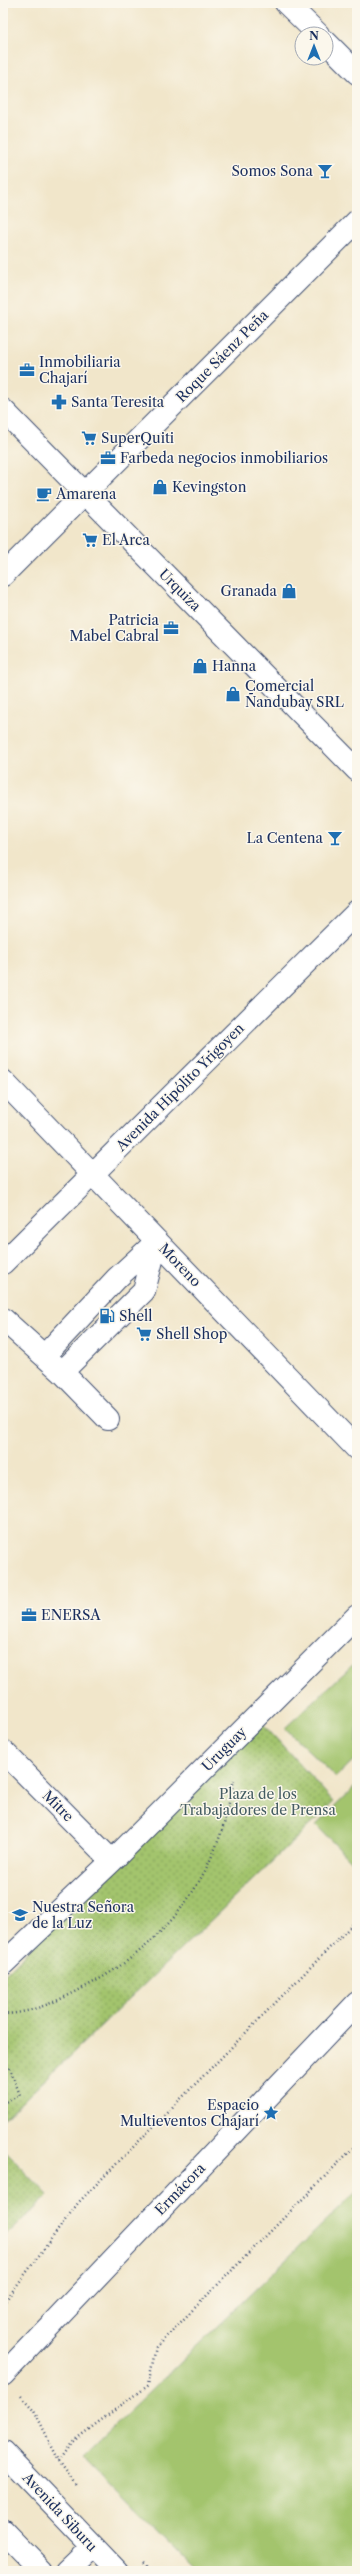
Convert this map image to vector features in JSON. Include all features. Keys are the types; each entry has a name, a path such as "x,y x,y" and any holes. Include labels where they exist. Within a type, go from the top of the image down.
{"street":[{"path":"286,3 310,26"},
{"path":"334,50 357,73"},
{"name":"Roque Sáenz Peña","path":"3,575 357,221"},
{"name":"Urquiza","path":"3,410 353,759"},
{"name":"Avenida Hipólito Yrigoyen","path":"3,1263 92,1173 357,912"},
{"name":"Moreno","path":"3,1081 357,1449"},
{"path":"44,1356 117,1278 157,1241"},
{"path":"62,1372 144,1291 157,1241"},
{"path":"3,1319 62,1372 108,1419"},
{"name":"Uruguay","path":"3,1964 112,1861 357,1616"},
{"name":"Mitre","path":"3,1751 112,1861"},
{"name":"Ermácora","path":"3,2374 357,2003"},
{"name":"Avenida Siburu","path":"3,2452 117,2571"},
{"path":"3,2531 42,2571"},
{"path":"68,2571 93,2547"}],"path":[{"path":"3,2014 60,2000 120,1967 163,1930 189,1900 207,1866 223,1827 235,1773 238,1735"},
{"path":"3,2304 78,2203 357,1920"},
{"path":"3,2068 9,2066 20,2095 3,2103"},
{"path":"59,2461 72,2442 148,2385 156,2346 357,2144"},
{"path":"34,2410 59,2461 78,2489"},
{"path":"138,2555 154,2571"}],"green space":[{"path":"357,1661 357,1757 336,1777 285,1728"},
{"name":"Plaza de los Trabajadores de Prensa","path":"263,1724 334,1802 3,2120 3,1975"},
{"path":"357,1785 357,1867 316,1825"},
{"path":"3,2149 48,2195 3,2238"},
{"path":"357,2191 357,2571 197,2571 83,2456"}],"place":[{"name":"Somos Sona","path":"325,171"},
{"name":"Inmobiliaria Chajarí","path":"27,370"},
{"name":"Santa Teresita","path":"59,402"},
{"name":"SuperQuiti","path":"89,438"},
{"name":"Farbeda negocios inmobiliarios","path":"108,458"},
{"name":"Kevingston","path":"160,487"},
{"name":"Amarena","path":"44,494"},
{"name":"El Arca","path":"90,540"},
{"name":"Granada","path":"289,591"},
{"name":"Patricia Mabel Cabral","path":"171,628"},
{"name":"Hanna","path":"200,666"},
{"name":"Comercial Ñandubay SRL","path":"233,694"},
{"name":"La Centena","path":"335,838"},
{"name":"Shell","path":"107,1316"},
{"name":"Shell Shop","path":"144,1334"},
{"name":"ENERSA","path":"29,1615"},
{"name":"Nuestra Señora de la Luz","path":"20,1915"},
{"name":"Espacio Multieventos Chajarí","path":"271,2113"}]}
